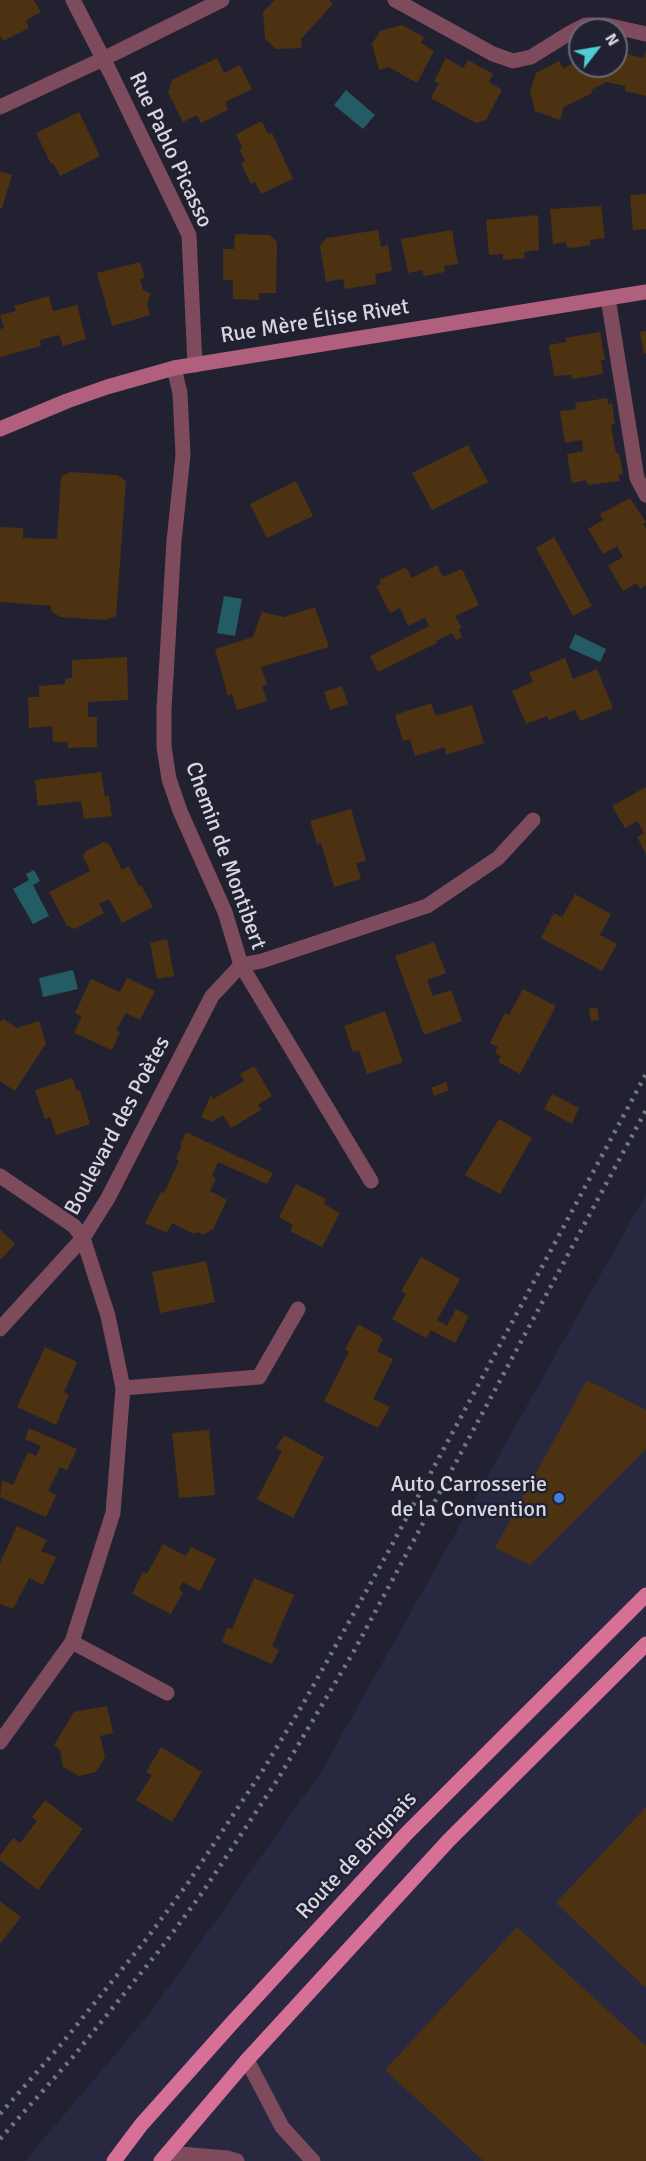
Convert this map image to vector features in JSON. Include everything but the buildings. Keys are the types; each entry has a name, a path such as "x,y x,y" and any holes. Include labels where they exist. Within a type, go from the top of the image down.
{"main road":[{"name":"Route de Brignais","path":"114,2161 141,2125 224,2032 407,1833 646,1595"},
{"path":"164,2157 247,2060 449,1840 646,1644"}],"street":[{"name":"Rue Pablo Picasso","path":"72,0 189,235 195,364"},
{"path":"0,107 222,0"},
{"path":"395,0 493,54 513,61 531,57 586,25 606,25 646,34"},
{"name":"Rue Mère Élise Rivet","path":"0,429 67,401 174,368 646,292"},
{"path":"608,298 637,478 646,495"},
{"name":"Chemin de Montibert","path":"174,368 180,393 183,455 174,541 164,709 164,747 169,779 180,811 225,912 241,965 371,1181"},
{"path":"241,965 262,961 427,906 498,858 534,820"},
{"name":"Boulevard des Poètes","path":"0,1329 83,1238 108,1198 212,996 241,965"},
{"path":"0,1176 74,1226 83,1238 108,1316 123,1388 113,1513 72,1642 0,1742"},
{"path":"123,1388 259,1377 298,1309"},
{"path":"72,1642 166,1693"},
{"path":"247,2060 282,2127 313,2161"},
{"path":"164,2157 227,2158 237,2161"}],"shaded area":[{"path":"346,90 375,115 363,129 334,105"},
{"path":"224,596 242,599 235,636 217,633"},
{"path":"575,634 606,649 600,662 569,648"},
{"path":"34,870 40,881 33,885 49,916 33,924 13,889 29,880 26,874"},
{"path":"73,970 78,989 43,997 39,978"},
{"path":"646,1194 646,2161 25,2161 151,2012 321,1772"}],"railway":[{"path":"0,2114 59,2047 148,1937 188,1883 263,1770 303,1704 387,1554 646,1074"},
{"path":"0,2139 72,2058 162,1947 202,1893 278,1779 354,1651 646,1110"}],"place":[{"name":"Auto Carrosserie de la Convention","path":"559,1498"}]}
